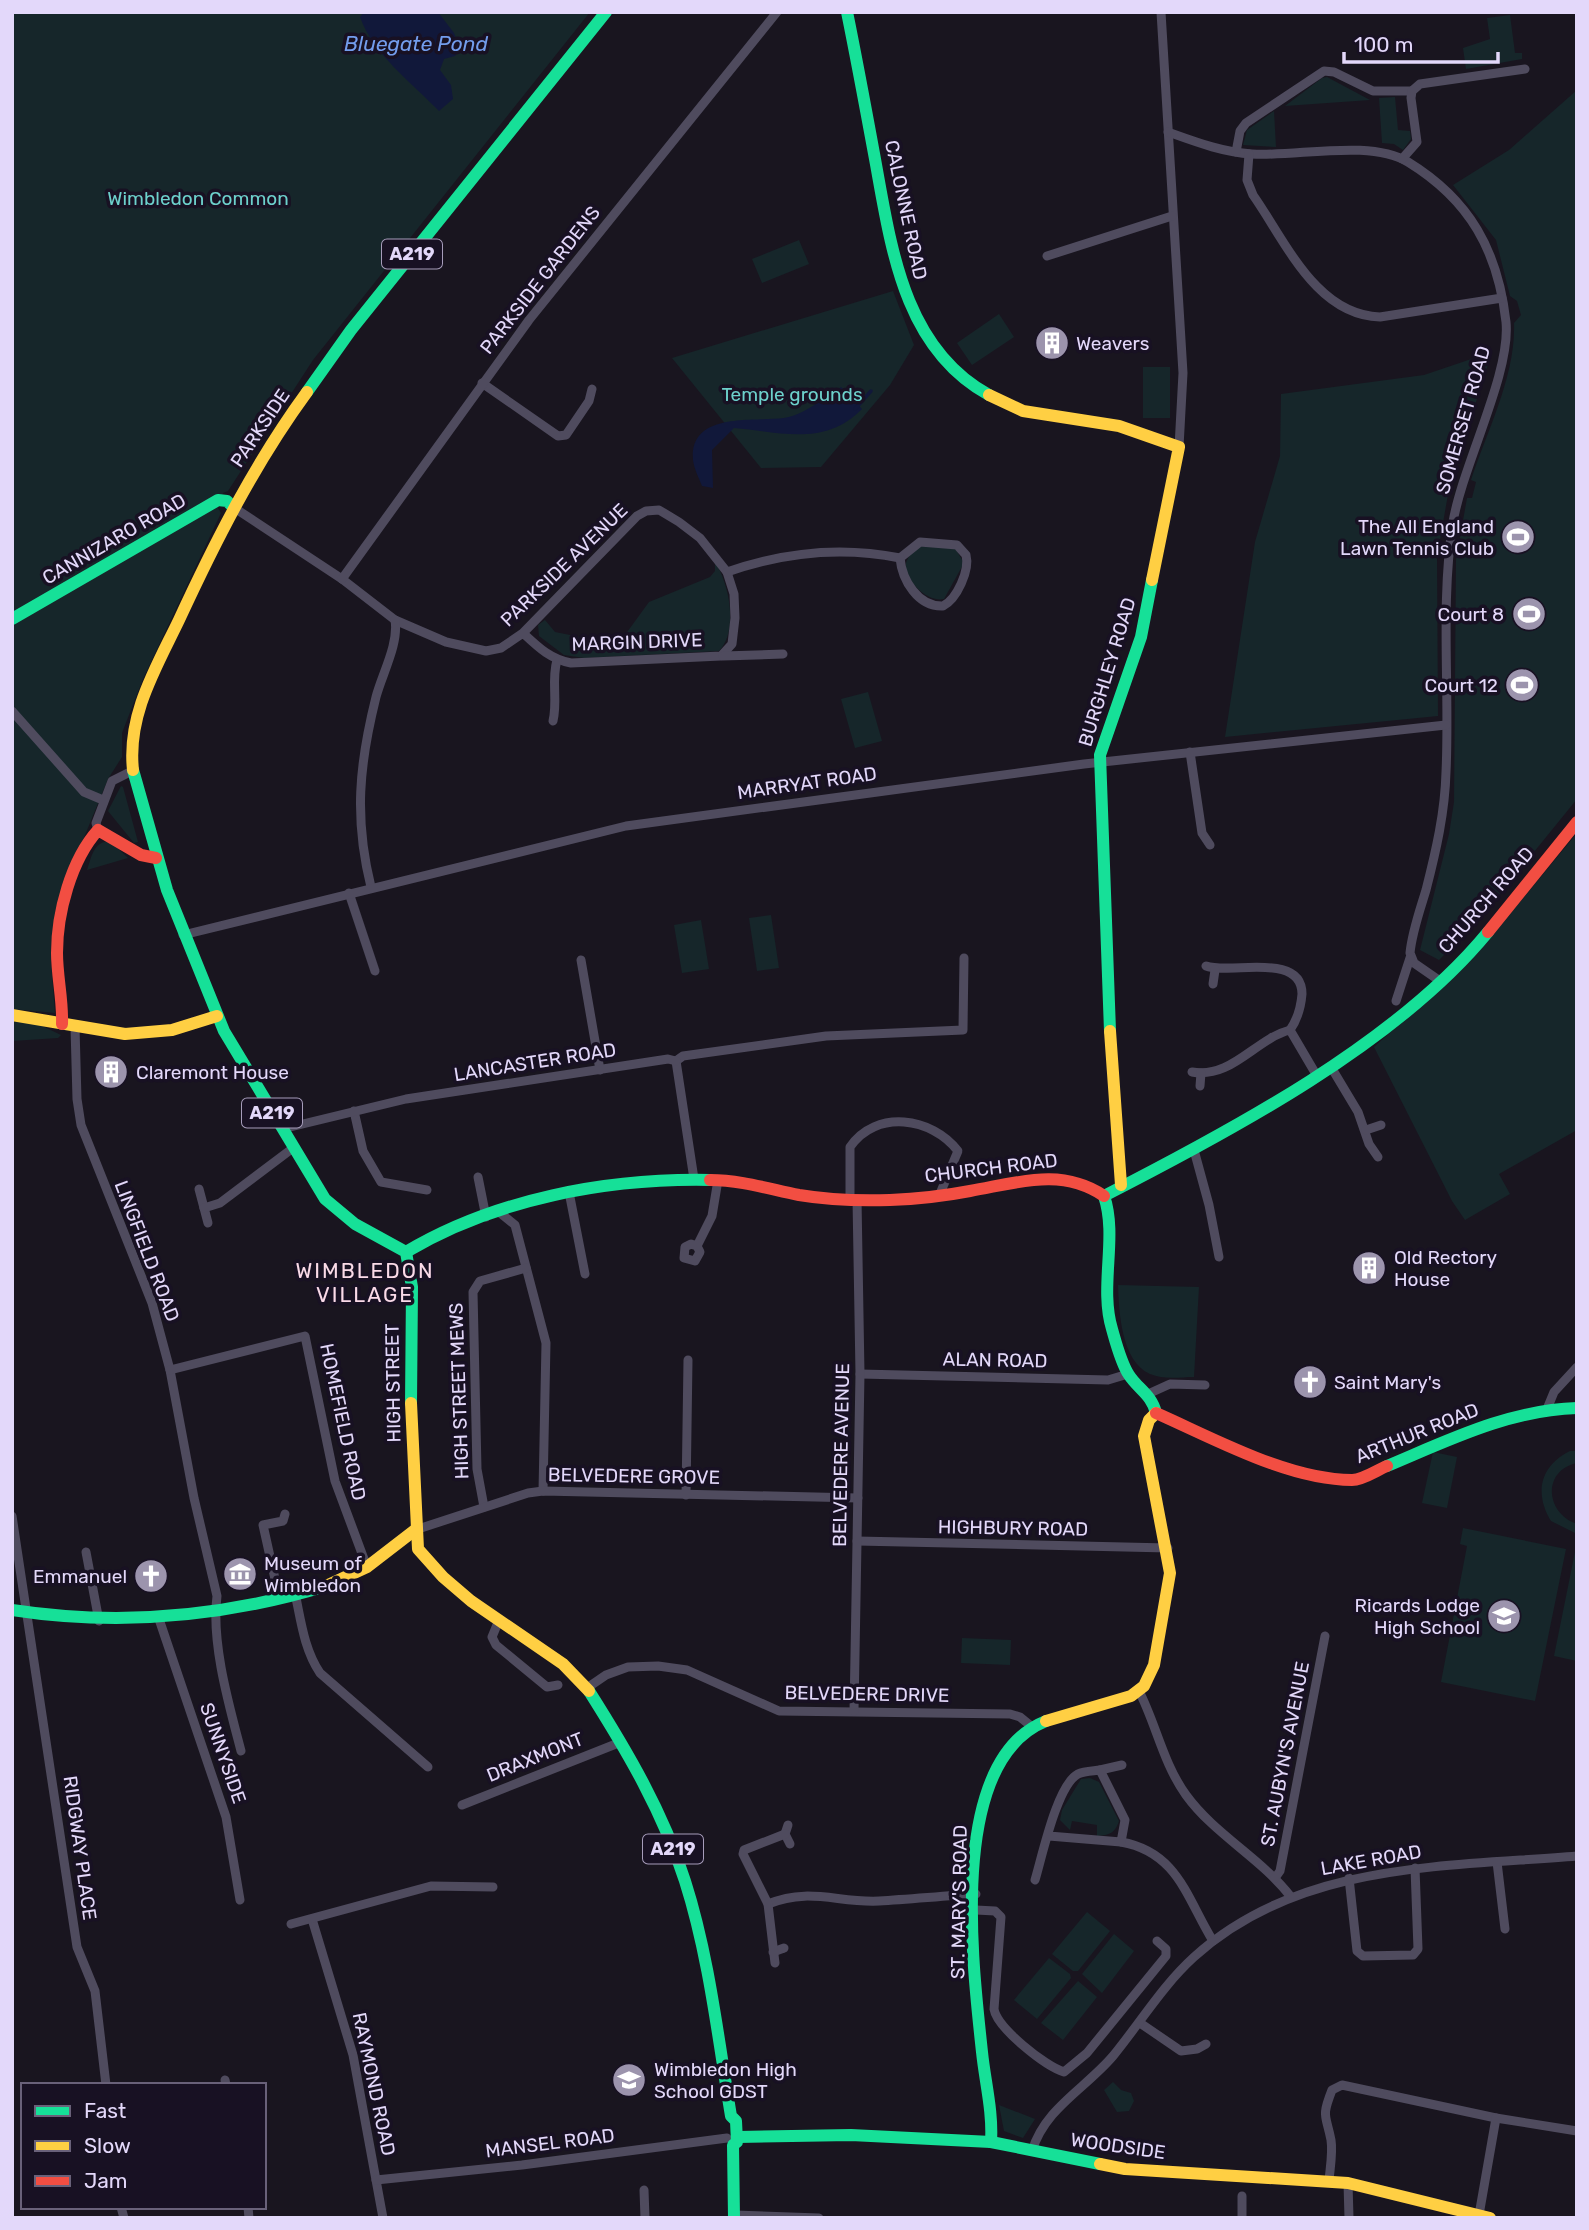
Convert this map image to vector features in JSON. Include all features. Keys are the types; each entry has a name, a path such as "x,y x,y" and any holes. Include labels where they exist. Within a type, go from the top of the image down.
{"street":[{"name":"PARKSIDE","path":"183,935 156,858 132,771 130,747 138,708 233,507 272,440 351,330 606,12"},
{"name":"PARKSIDE GARDENS","path":"342,579 482,383 777,12"},
{"name":"CALONNE ROAD","path":"847,12 894,258 910,310 935,349 965,379 1011,407 1061,421 1116,425 1178,447"},
{"path":"1161,12 1168,132"},
{"path":"1236,152 1240,131 1246,123 1321,72 1334,72 1373,91 1412,91 1429,81 1525,69"},
{"path":"1402,159 1417,142 1412,91"},
{"name":"BURGHLEY ROAD","path":"1121,1185 1112,1072 1100,762 1101,751 1141,637 1178,447 1183,373 1168,132"},
{"name":"SOMERSET ROAD","path":"1168,132 1212,148 1248,154 1378,152 1402,159 1440,186 1478,228 1493,255 1503,298 1506,327 1503,352 1464,472 1453,521 1447,600 1443,817 1410,958 1396,1001"},
{"path":"1248,154 1247,180 1253,195 1318,290 1347,311 1362,316 1380,317 1503,298"},
{"path":"1047,256 1172,216"},
{"path":"482,383 558,436 566,435 592,395 592,389"},
{"name":"CANNIZARO ROAD","path":"12,619 218,500 227,501 233,507"},
{"name":"PARKSIDE AVENUE","path":"233,507 342,579 395,620 471,650 501,648 523,632 637,516 646,511 659,510 679,522 700,538 727,572"},
{"path":"727,572 755,562 820,552 868,552 900,558 920,542 957,545 967,555 968,561 949,603 936,606 906,584 900,558"},
{"name":"MARGIN DRIVE","path":"721,656 732,644 735,618 734,594 727,572"},
{"path":"371,887 359,830 360,776 370,722 394,637 395,620"},
{"name":"MARGIN DRIVE","path":"523,632 557,660 585,663 783,654"},
{"path":"553,721 556,710 552,675 557,660"},
{"path":"12,711 84,792 103,800"},
{"name":"MARRYAT ROAD","path":"183,935 638,824 1100,762 1446,725"},
{"path":"1191,752 1202,833 1210,845"},
{"path":"99,830 96,823 103,800 117,776 132,771"},
{"name":"CHURCH ROAD","path":"407,1252 432,1237 569,1192 694,1179 718,1180 808,1196 854,1199 939,1196 1016,1182 1063,1178 1083,1181 1104,1196 1194,1150 1354,1052 1440,981 1481,940 1577,822"},
{"path":"69,1026 57,952 68,893 89,837 99,830 112,833 139,853 156,858"},
{"path":"349,893 375,971"},
{"name":"A219","path":"183,935 235,1053 325,1199 336,1211 407,1252"},
{"path":"964,958 964,1041"},
{"path":"1410,958 1440,981"},
{"path":"581,960 600,1070"},
{"path":"1213,984 1210,968 1271,967 1296,977 1301,985 1302,996 1290,1030 1317,1076"},
{"path":"12,1016 36,1017 69,1026 152,1035 217,1016"},
{"name":"LINGFIELD ROAD","path":"69,1026 81,1125 152,1303 170,1370 194,1498 217,1596 215,1610 228,1700 241,1751"},
{"name":"LANCASTER ROAD","path":"282,1129 406,1099 668,1059 676,1061 683,1056 826,1036 963,1030"},
{"path":"1200,1086 1197,1072 1240,1060 1276,1034 1290,1030"},
{"path":"676,1061 694,1179"},
{"path":"1331,1068 1366,1129 1369,1144 1378,1157"},
{"path":"354,1111 363,1151 381,1182 427,1191"},
{"path":"854,1199 850,1147 873,1127 901,1122 916,1123 941,1132 958,1151 939,1196"},
{"path":"1366,1129 1381,1125"},
{"path":"204,1208 220,1203 293,1148"},
{"path":"1194,1150 1219,1257"},
{"path":"478,1177 493,1215 515,1224 546,1343 543,1491"},
{"path":"697,1246 712,1216 718,1180"},
{"path":"199,1189 208,1223"},
{"path":"569,1192 585,1275"},
{"path":"1104,1196 1108,1208 1106,1282 1109,1317 1115,1342 1128,1374 1147,1394 1156,1413 1149,1420 1144,1436 1168,1548 1168,1594 1151,1672 1139,1690 1160,1747 1184,1793 1208,1819 1275,1878 1291,1897"},
{"name":"BELVEDERE AVENUE","path":"854,1199 860,1374 854,1712"},
{"name":"HIGH STREET","path":"407,1252 412,1287 411,1387 415,1530"},
{"name":"HIGH STREET MEWS","path":"484,1507 477,1469 472,1292 480,1281 526,1268"},
{"name":"HOMEFIELD ROAD","path":"170,1370 305,1336 335,1481 366,1567"},
{"path":"686,1495 688,1360"},
{"path":"1547,1409 1554,1392 1577,1367"},
{"name":"ALAN ROAD","path":"860,1374 1108,1380 1128,1374"},
{"path":"1147,1394 1170,1384 1205,1385"},
{"name":"ARTHUR ROAD","path":"1156,1413 1258,1458 1311,1474 1353,1480 1479,1427 1547,1409 1577,1408"},
{"name":"BELVEDERE GROVE","path":"415,1530 543,1491 858,1498"},
{"path":"279,1597 263,1525 283,1521 285,1514"},
{"name":"RIDGWAY PLACE","path":"12,1516 77,1947 95,1991 106,2083"},
{"path":"12,1610 99,1621 159,1619 215,1610 338,1582 366,1567 415,1530"},
{"name":"A219","path":"415,1530 418,1549 443,1577 563,1664 587,1688 621,1742 654,1803 685,1881 708,1975 730,2116 726,2122 733,2140 734,2216"},
{"name":"HIGHBURY ROAD","path":"857,1541 1168,1548"},
{"path":"86,1552 99,1621"},
{"path":"295,1593 303,1634 312,1661 320,1673 428,1768"},
{"name":"SUNNYSIDE","path":"159,1619 226,1817 240,1900"},
{"path":"499,1620 492,1637 496,1645 547,1687 558,1685"},
{"name":"ST. AUBYN'S AVENUE","path":"1275,1878 1280,1871 1325,1636"},
{"name":"BELVEDERE DRIVE","path":"587,1688 606,1675 628,1667 658,1666 687,1670 779,1711 1010,1714 1031,1726"},
{"name":"ST. MARY'S ROAD","path":"991,2141 979,2025 976,1910 978,1823 988,1785 1007,1751 1031,1726 1048,1717 1115,1702 1139,1690"},
{"name":"DRAXMONT","path":"462,1805 621,1742"},
{"path":"1035,1880 1052,1819 1069,1783 1079,1774 1122,1765"},
{"path":"1100,1770 1125,1820 1121,1842"},
{"path":"775,1964 768,1905 743,1854 744,1850 787,1830 790,1844"},
{"path":"1049,1836 1121,1842 1153,1851 1186,1887 1213,1941"},
{"name":"LAKE ROAD","path":"1031,2151 1041,2127 1052,2113 1103,2067 1179,1972 1213,1941 1245,1920 1291,1897 1349,1878 1415,1868 1577,1856"},
{"path":"1497,1862 1505,1929"},
{"path":"1349,1878 1357,1951 1363,1956 1413,1955 1418,1950 1415,1868"},
{"path":"291,1924 431,1886 494,1887"},
{"path":"768,1905 793,1896 811,1895 878,1901 976,1894"},
{"path":"976,1910 995,1911 1002,1917 994,2008 996,2019 1034,2054 1055,2070 1064,2072 1087,2053 1166,1956 1166,1949 1157,1941"},
{"name":"RAYMOND ROAD","path":"312,1919 353,2055 383,2218"},
{"path":"773,1952 784,1948"},
{"path":"1140,2023 1181,2051 1189,2052 1206,2044"},
{"path":"1329,2181 1331,2139 1324,2125 1325,2107 1332,2090 1342,2085 1496,2118 1577,2131"},
{"path":"1475,2216 1496,2118"},
{"name":"WOODSIDE","path":"733,2140 851,2135 991,2141 1031,2151 1151,2171 1348,2183 1400,2193 1475,2216"},
{"name":"MANSEL ROAD","path":"376,2180 522,2165 685,2143 733,2140"},
{"path":"1348,2183 1349,2218"},
{"path":"644,2190 645,2218"},
{"path":"1242,2196 1242,2218"},
{"path":"734,2216 819,2218"}],"green space":[{"name":"Wimbledon Common","path":"12,12 590,12 313,360 228,491 223,493 218,508 221,513 143,679 122,733 122,757 108,779 60,896 51,962 55,1013 12,1009"},
{"path":"1510,15 1515,53 1522,53 1522,59 1466,69 1463,48 1490,39 1487,18"},
{"path":"1327,77 1370,100 1285,106 1322,78"},
{"name":"The All England Lawn Tennis Club","path":"1577,90 1577,799 1477,922 1439,960 1420,950 1449,834 1454,802 1456,560 1467,498 1472,498 1476,482 1471,480 1499,403 1510,363 1514,323 1521,315 1517,301 1510,296 1496,240 1453,185 1509,150"},
{"path":"1395,97 1398,130 1410,131 1411,139 1403,150 1394,144 1382,143 1379,98"},
{"path":"1274,111 1276,147 1243,145 1247,130"},
{"path":"799,240 809,264 762,283 752,259"},
{"name":"Temple grounds","path":"893,291 914,345 890,385 821,467 761,468 672,358"},
{"path":"999,314 1014,337 972,365 957,343"},
{"name":"The All England Lawn Tennis Club","path":"1492,352 1450,483 1437,557 1438,716 1225,737 1255,542 1280,456 1281,394 1424,375"},
{"path":"1143,367 1170,367 1170,418 1143,418"},
{"path":"922,545 955,548 964,563 944,599 924,594 908,576 907,560"},
{"path":"715,562 728,594 730,607 729,632 719,651 584,658 564,655 539,636 538,625 545,620 555,632 605,642 616,641 625,635 649,602 710,577 715,571"},
{"path":"868,692 882,741 855,748 841,699"},
{"path":"121,786 138,842 134,843 108,811"},
{"path":"1577,833 1577,1130 1499,1174 1510,1194 1465,1220 1452,1201 1374,1047 1477,954"},
{"path":"110,841 128,858 87,870 97,847"},
{"path":"771,915 779,968 757,971 749,918"},
{"path":"701,920 709,969 682,973 674,925"},
{"path":"12,1021 34,1022 61,1035 58,1038 12,1041"},
{"path":"1118,1285 1199,1287 1194,1377 1161,1377 1140,1368 1127,1347 1119,1308"},
{"path":"1570,1451 1577,1451 1577,1463 1557,1475 1552,1493 1559,1511 1577,1524 1577,1534 1551,1521 1542,1491 1546,1472"},
{"path":"1433,1452 1457,1457 1447,1508 1422,1503"},
{"path":"1463,1528 1566,1549 1535,1701 1441,1682 1467,1546 1460,1544"},
{"path":"1577,1542 1577,1661 1554,1656"},
{"path":"962,1638 1011,1640 1010,1665 961,1663"},
{"path":"1090,1778 1099,1782 1119,1821 1114,1831 1109,1834 1097,1836 1097,1825 1072,1821 1070,1830 1060,1820 1062,1810 1081,1779"},
{"path":"1087,1912 1110,1931 1078,1971 1073,1971 1052,1954"},
{"path":"1114,1934 1134,1951 1102,1993 1082,1974"},
{"path":"1049,1958 1070,1974 1071,1978 1037,2019 1014,2000"},
{"path":"1078,1981 1097,1997 1063,2040 1041,2023"},
{"path":"1113,2082 1121,2090 1131,2093 1134,2101 1129,2111 1117,2112 1104,2090"},
{"path":"999,2105 1035,2119 1023,2138 1004,2131"}],"water":[{"name":"Bluegate Pond","path":"364,12 438,12 454,33 460,49 455,56 444,59 440,70 451,85 453,99 439,111 406,79 384,56 366,31 360,17"},
{"path":"841,387 862,409 848,421 833,429 802,434 734,428 712,450 713,488 702,486 693,460 695,444 701,433 726,422 791,416"}],"waterway":[{"path":"855,409 871,391"}],"traffic: fast":[{"path":"307,392 351,330 606,12"},
{"path":"847,12 887,226 906,292 919,323 937,351 960,375 989,395"},
{"path":"12,619 218,500 227,501 233,507"},
{"path":"1110,1031 1100,755 1141,637 1152,580"},
{"path":"133,770 167,890 224,1031 325,1199 355,1224 406,1252 412,1287 411,1403"},
{"path":"1104,1196 1257,1113 1360,1047 1451,973 1488,932"},
{"path":"406,1252 477,1218 553,1195 632,1183 710,1180"},
{"path":"1104,1196 1109,1228 1108,1313 1126,1370 1151,1401 1156,1413"},
{"path":"1387,1466 1503,1420 1577,1408"},
{"path":"12,1610 91,1617 170,1616 249,1605 326,1586"},
{"path":"589,1691 655,1806 676,1855 693,1909 712,1997 731,2116 736,2121 737,2142 733,2145 734,2218"},
{"path":"991,2142 990,2108 974,1970 972,1920 973,1869 979,1821 993,1778 1014,1743 1046,1721"},
{"path":"738,2137 851,2135 991,2142 1100,2164"}],"traffic: slow":[{"path":"133,770 134,730 153,674 237,503 270,446 307,392"},
{"path":"989,395 1023,411 1119,426 1179,447 1152,580"},
{"path":"12,1015 125,1034 172,1030 217,1016"},
{"path":"1110,1031 1121,1185"},
{"path":"411,1403 418,1549 443,1577 471,1601 563,1664 589,1691"},
{"path":"1046,1721 1131,1696 1144,1686 1154,1665 1170,1573 1144,1436 1149,1420 1156,1413"},
{"path":"326,1586 367,1567 415,1530"},
{"path":"1100,2164 1125,2169 1348,2183 1490,2218"}],"traffic: jam":[{"path":"1488,932 1577,822"},
{"path":"62,1024 57,962 58,937 67,888 80,856 98,830 141,855 156,858"},
{"path":"710,1180 744,1183 810,1197 867,1200 930,1197 1022,1181 1055,1180 1088,1187 1104,1196"},
{"path":"1156,1413 1251,1456 1302,1473 1356,1480 1387,1466"}],"place":[{"name":"Weavers","path":"1052,343"},
{"name":"The All England Lawn Tennis Club","path":"1518,537"},
{"name":"Court 8","path":"1529,614"},
{"name":"Court 12","path":"1522,685"},
{"name":"Claremont House","path":"111,1072"},
{"name":"Old Rectory House","path":"1369,1268"},
{"name":"Saint Mary's","path":"1310,1382"},
{"name":"Museum of Wimbledon","path":"240,1574"},
{"name":"Emmanuel","path":"151,1576"},
{"name":"Ricards Lodge High School","path":"1504,1616"},
{"name":"Wimbledon High School GDST","path":"629,2080"}],"district":[{"name":"WIMBLEDON VILLAGE","path":"365,1282"}]}
